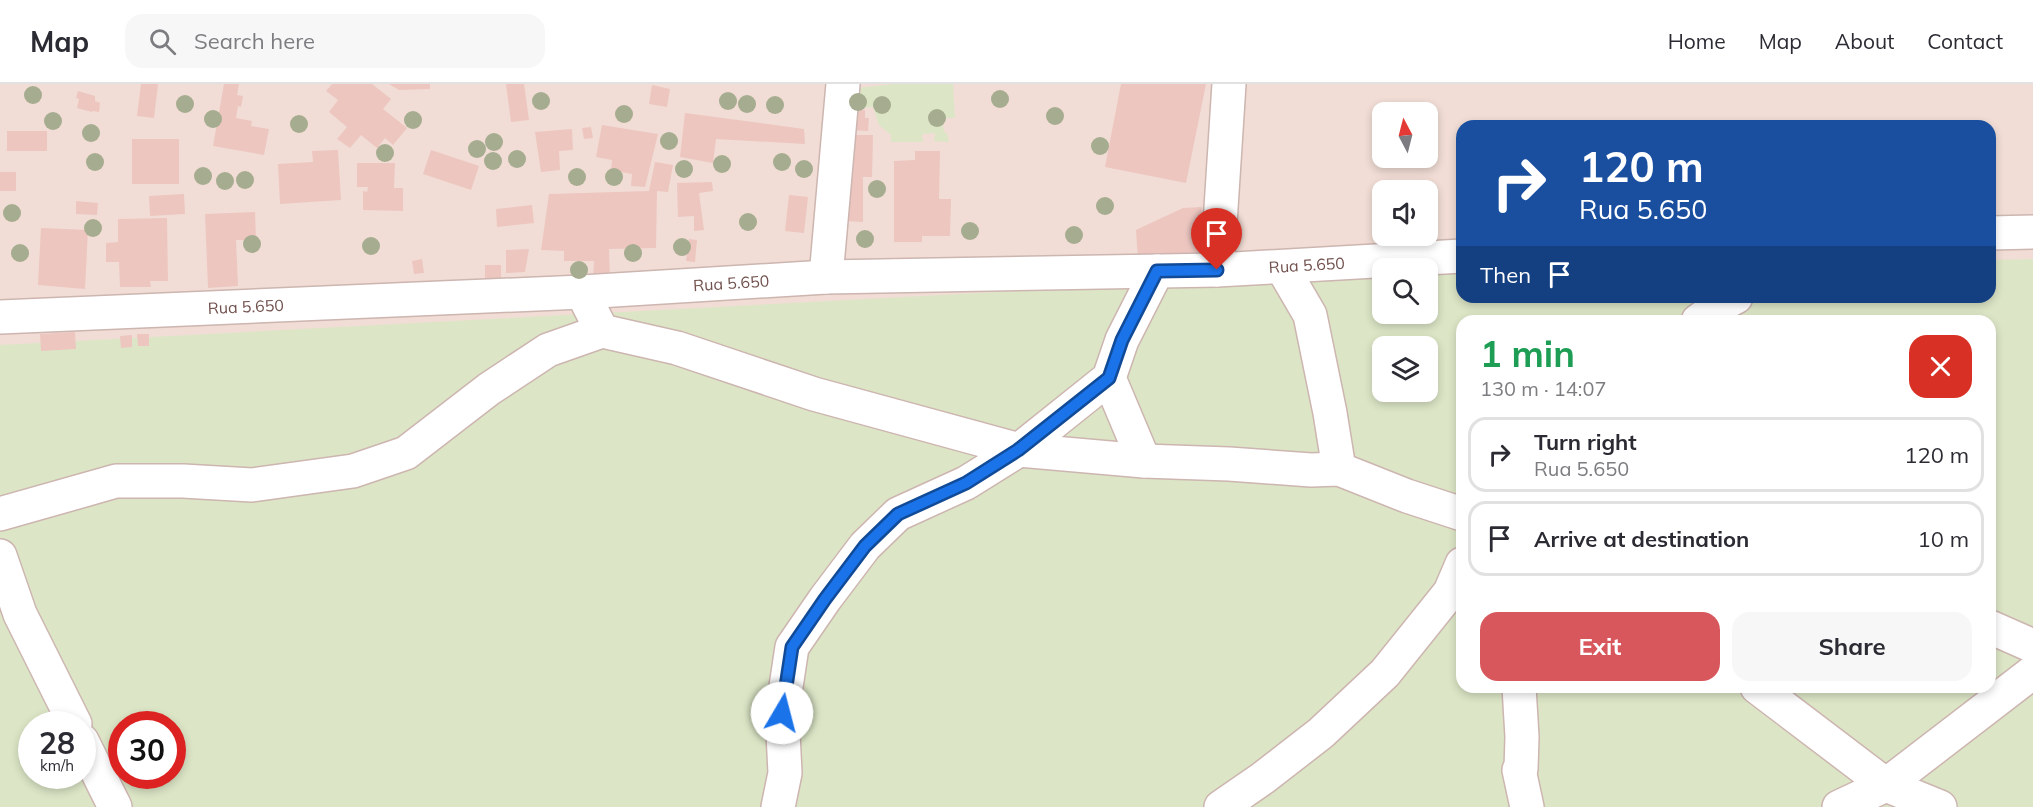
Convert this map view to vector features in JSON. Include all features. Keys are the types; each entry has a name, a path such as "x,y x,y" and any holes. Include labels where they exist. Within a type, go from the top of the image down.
{"street":[{"path":"826,277 843,84"},
{"path":"1217,270 1229,84"},
{"path":"1996,233 2033,232"},
{"name":"Rua 5.650","path":"0,317 582,292 826,277 1217,270 1456,256"},
{"path":"1282,267 1310,315 1339,469"},
{"path":"778,807 785,773 782,713 792,647 825,599 865,546 898,514 966,483 1018,450 1109,378 1122,340 1157,271"},
{"path":"582,292 602,331"},
{"path":"0,514 116,481 183,481 252,485 353,471 406,453 489,389 548,350 602,331 677,348 814,394 1018,450 1144,461 1311,470 1339,469 1407,496 1456,512"},
{"path":"1109,378 1144,461"},
{"path":"0,555 20,614 68,711"},
{"path":"1221,807 1321,733 1385,673 1450,592 1456,578"},
{"path":"1996,630 2033,646"},
{"path":"1839,807 1882,796 2033,672"},
{"path":"1519,693 1522,737 1521,769 1519,770 1527,807"},
{"path":"1764,693 1882,796 1940,807"},
{"path":"96,769 115,807"}],"shaded area":[{"path":"0,84 2033,84 2033,807 0,807"}],"green space":[{"path":"893,84 953,84 955,118 942,118 944,132 947,133 949,142 934,141 935,133 922,134 923,142 891,142 891,135 879,125 873,107 849,108 850,89"},
{"path":"2033,259 2033,807 0,807 0,345 1298,276 1372,274 1372,324 1438,324 1438,273 1456,272 1456,303 1996,303 1996,260"}],"building":[{"path":"141,84 158,84 154,118 137,116"},
{"path":"224,84 239,84 237,95 243,96 236,118 252,121 251,126 269,129 264,155 213,146"},
{"path":"332,84 372,84 391,99 383,109 407,128 393,145 385,138 377,148 361,135 350,148 337,139 347,127 329,112 338,100 326,91"},
{"path":"389,84 430,84 430,89 399,90"},
{"path":"506,84 524,84 529,120 511,122"},
{"path":"1121,84 1206,84 1186,183 1105,167"},
{"path":"652,85 670,89 667,107 649,104"},
{"path":"78,91 95,96 95,101 100,103 99,112 77,108"},
{"path":"849,109 865,110 865,118 869,118 868,131 848,130"},
{"path":"685,113 804,129 805,144 716,139 713,163 680,157"},
{"path":"602,125 658,134 645,187 631,186 632,174 611,170 612,160 596,157"},
{"path":"591,127 593,138 584,139 582,128"},
{"path":"572,129 573,150 559,151 560,170 541,172 535,132"},
{"path":"7,131 47,131 47,151 7,151"},
{"path":"846,135 873,135 872,177 863,177 863,222 845,221"},
{"path":"132,139 179,139 179,184 132,184"},
{"path":"338,150 341,200 280,204 278,164 313,162 312,151"},
{"path":"431,150 479,166 471,190 423,174"},
{"path":"915,151 940,151 939,199 951,199 950,236 922,236 922,242 894,242 894,161 915,160"},
{"path":"655,162 673,165 668,192 657,191 656,248 609,249 610,279 593,280 594,261 564,261 564,251 541,250 549,194 649,191"},
{"path":"357,163 395,163 394,188 403,188 403,211 363,210 363,191 367,192 368,187 357,187"},
{"path":"0,172 16,172 16,191 0,191"},
{"path":"712,182 713,191 699,193 704,230 694,231 694,216 678,217 677,183"},
{"path":"184,194 185,214 150,216 149,196"},
{"path":"789,195 808,197 804,233 785,231"},
{"path":"76,201 98,203 97,215 76,214"},
{"path":"532,205 534,223 497,227 496,209"},
{"path":"1201,207 1207,260 1138,259 1136,230 1183,208"},
{"path":"255,212 256,240 236,240 238,286 208,288 205,214"},
{"path":"167,218 168,281 150,281 151,287 120,287 119,262 106,262 106,243 118,242 118,219"},
{"path":"41,228 88,230 85,289 38,285"},
{"path":"689,239 697,240 695,262 686,261"},
{"path":"529,249 525,272 506,273 506,250"},
{"path":"422,259 424,273 414,274 412,261"},
{"path":"485,265 501,265 501,283 485,284"},
{"path":"75,332 76,349 41,351 40,334"},
{"path":"137,334 149,334 149,346 138,346"},
{"path":"132,335 132,347 121,348 120,336"}],"route":[{"path":"782,713 792,647 865,546 898,514 966,483 1018,450 1109,378 1122,340 1157,271 1217,270"}]}
